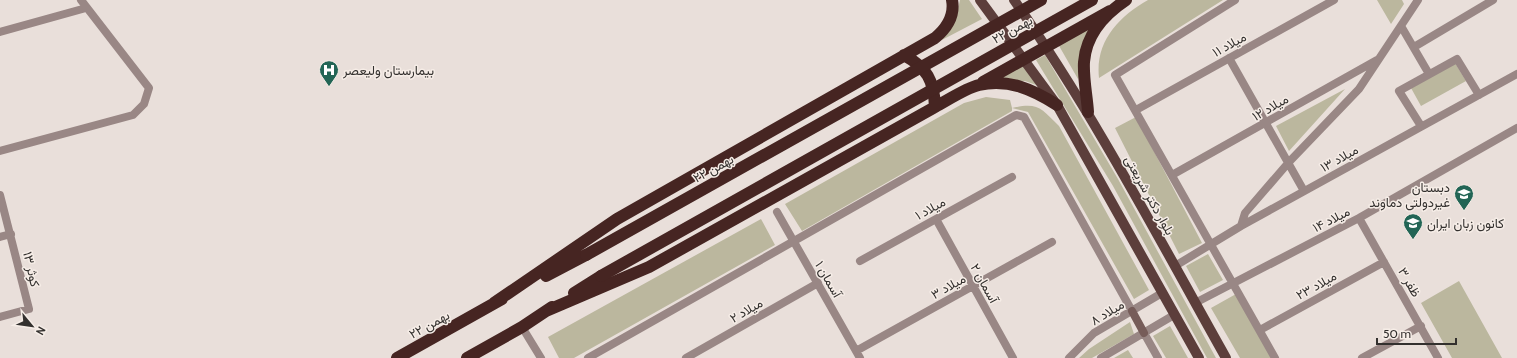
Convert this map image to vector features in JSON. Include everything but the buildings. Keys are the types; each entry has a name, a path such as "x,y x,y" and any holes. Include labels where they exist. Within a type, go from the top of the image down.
{"highway":[{"path":"494,303 617,219 935,38 946,28 951,15 952,0"},
{"name":"۲۲ بهمن","path":"397,358 494,303 586,255 1041,0"},
{"name":"۲۲ بهمن","path":"467,358 522,327 600,276 1092,0"},
{"path":"546,311 649,267 935,107 1024,61 1110,11 1126,0"},
{"path":"1088,112 1084,62 1087,50 1098,26 1110,11"},
{"path":"904,55 918,63 929,75 935,90 935,107"},
{"path":"979,85 1003,83 1024,87 1057,105"}],"main road":[{"path":"980,0 1057,105 1199,358"},
{"name":"بلوار دکتر شریعتی","path":"1014,0 1047,47 1088,112 1226,358"}],"street":[{"path":"0,151 133,115 144,104 148,88 81,0"},
{"path":"1235,0 1116,75 1276,358"},
{"name":"میلاد ۱۱","path":"1136,110 1334,0"},
{"path":"1418,0 1401,26 1429,74"},
{"path":"1414,47 1493,0"},
{"path":"0,32 86,8"},
{"name":"میلاد ۱۲","path":"1241,226 1246,213 1289,162 1359,89 1401,26"},
{"path":"1229,58 1304,191"},
{"name":"میلاد ۱۲","path":"1172,175 1266,124 1379,58"},
{"path":"1421,126 1399,91 1456,59 1479,95"},
{"name":"میلاد ۱۳","path":"1175,266 1241,226 1517,74"},
{"path":"588,358 1016,115 1024,117 1158,358"},
{"name":"میلاد ۱۴","path":"1195,303 1359,218 1517,128"},
{"name":"میلاد ۱","path":"860,261 1012,177"},
{"name":"کوثر ۱۳","path":"0,195 29,309 0,317"},
{"name":"آسمان ۱","path":"777,212 858,355"},
{"name":"ظفر ۳","path":"1359,218 1438,358"},
{"name":"آسمان ۲","path":"936,219 1012,358"},
{"path":"0,237 11,234"},
{"name":"میلاد ۳","path":"858,355 973,286 1052,242"},
{"name":"میلاد ۲۳","path":"1260,330 1384,262"},
{"name":"میلاد ۲","path":"686,358 818,283"},
{"name":"میلاد ۸","path":"1069,358 1094,333 1162,293"},
{"path":"1101,358 1174,315"},
{"path":"1362,358 1421,326"},
{"path":"522,327 541,358"}],"shaded area":[{"path":"960,0 969,0 982,19 917,53 956,18"},
{"path":"1148,0 1223,0 1099,78 1101,53 1111,32 1127,14"},
{"path":"1377,0 1402,0 1404,4 1391,24"},
{"path":"1102,18 1078,79 1058,44"},
{"path":"1045,55 1118,179 1216,358 1207,358 1113,186 1036,60"},
{"path":"1026,63 1042,87 1025,81 993,81"},
{"path":"1455,63 1466,81 1421,106 1411,88"},
{"path":"1345,89 1289,151 1276,126"},
{"path":"986,97 1010,100 1012,111 802,231 785,204 964,103"},
{"path":"1034,106 1048,115 1059,126 1149,290 1134,299 1028,112 1012,108"},
{"path":"1136,117 1202,243 1179,254 1115,128"},
{"path":"761,219 775,245 574,358 559,358 548,337"},
{"path":"1208,254 1223,280 1200,292 1186,266"},
{"path":"1459,281 1502,358 1452,358 1421,303"},
{"path":"1236,294 1272,358 1240,358 1211,308"},
{"path":"1130,322 1134,334 1092,358 1079,358 1089,349"},
{"path":"1170,326 1188,358 1166,358 1153,336"},
{"path":"1128,350 1133,358 1114,358"}],"place":[{"name":"بیمارستان ولیعصر","path":"329,87"},
{"name":"دبستان غیردولتی دماوند","path":"1464,211"},
{"name":"کانون زبان ایران","path":"1413,240"}]}
